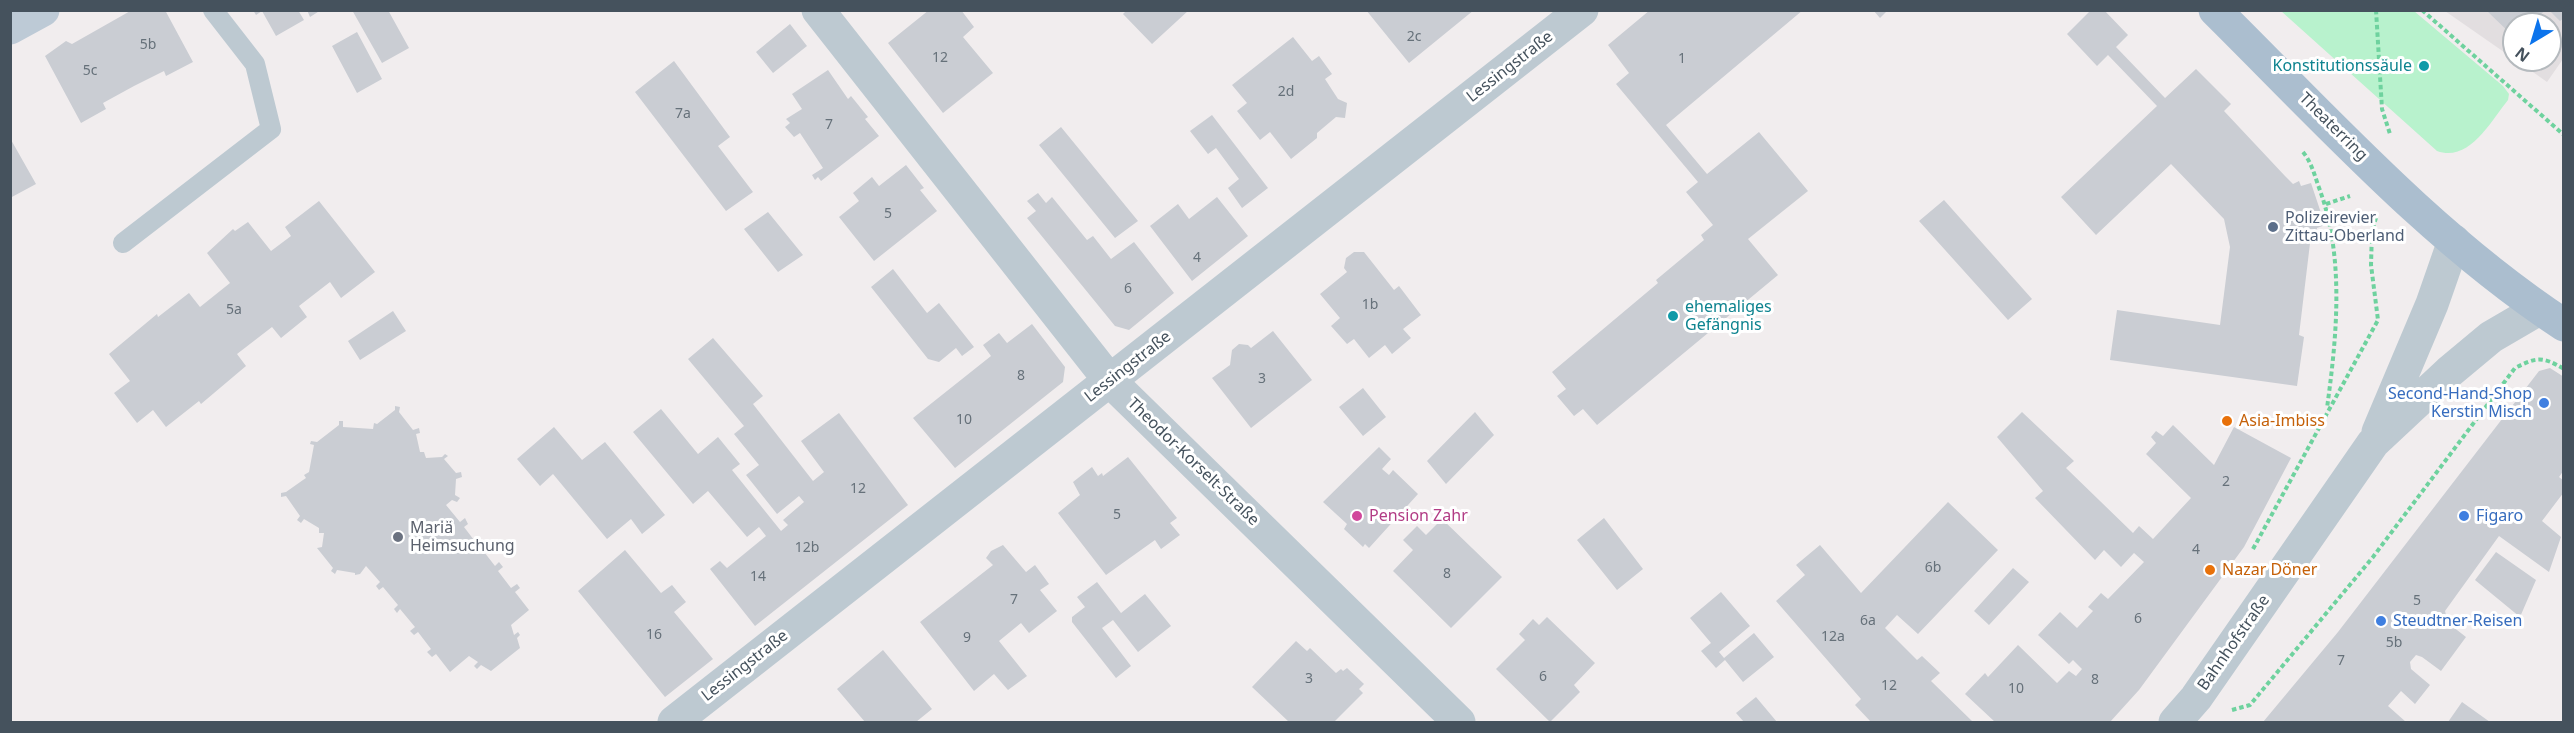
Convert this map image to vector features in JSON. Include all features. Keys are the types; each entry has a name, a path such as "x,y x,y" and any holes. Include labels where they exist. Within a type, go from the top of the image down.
{"main road":[{"path":"10,28 43,10"},
{"name":"Theaterring","path":"2215,10 2391,184 2490,272 2551,317"}],"street":[{"name":"Theodor-Korselt-Straße","path":"818,10 1110,381 1459,723"},
{"name":"Lessingstraße","path":"674,723 1582,10"},
{"name":"Bahnhofstraße","path":"2175,723 2196,698 2373,443 2433,304 2454,241"},
{"name":"Bahnhofstraße","path":"2373,443 2449,372 2491,337 2551,317"}],"lane":[{"path":"123,243 271,129 255,64 213,10"}],"path":[{"path":"2376,10 2382,109 2392,140"},
{"path":"2422,10 2564,135"},
{"path":"2327,412 2335,352 2335,252 2326,204 2346,197"},
{"path":"2252,551 2378,320 2371,265 2372,231 2378,211"},
{"path":"2196,698 2223,712 2250,705 2373,557 2515,368 2534,358 2549,360 2564,369"}],"shaded area":[{"path":"2445,11 2563,11 2562,60 2562,12 2502,12 2502,51"},
{"path":"2533,72 2554,72 2547,82"}],"green space":[{"path":"2281,11 2414,11 2503,86 2509,94 2508,100 2487,129 2469,146 2449,153 2437,151"}],"building":[{"path":"132,10 165,10 193,62 166,76 164,71 134,86 103,103 106,109 81,123 45,56 66,41 72,44"},
{"path":"253,10 298,10 304,20 276,36 262,11 256,15"},
{"path":"307,10 321,10 310,17"},
{"path":"352,10 388,10 409,48 382,63"},
{"path":"929,10 961,10 974,27 963,37 993,73 943,113 888,43"},
{"path":"1127,10 1189,10 1152,44 1123,14"},
{"path":"1366,10 1474,10 1409,63"},
{"path":"1650,10 1803,10 1666,125 1707,174 1759,132 1808,191 1748,239 1778,275 1597,425 1583,409 1574,416 1557,396 1566,389 1552,372 1658,283 1656,280 1704,240 1701,235 1713,225 1686,192 1698,182 1616,84 1629,73 1608,45"},
{"path":"1873,10 1888,10 1880,18"},
{"name":"Polizeirevier Zittau-Oberland","path":"2091,10 2104,10 2128,35 2116,47 2165,98 2196,69 2231,104 2224,111 2293,184 2299,181 2301,186 2311,183 2325,225 2317,228 2317,233 2311,235 2299,335 2304,337 2297,386 2110,360 2117,310 2220,325 2230,247 2224,219 2171,164 2096,235 2061,197 2157,106 2108,55 2097,66 2067,34"},
{"path":"2486,10 2545,10 2543,12 2502,12 2502,25"},
{"path":"2549,10 2564,10 2564,18 2562,20 2562,12"},
{"path":"790,24 807,46 773,73 756,52"},
{"path":"357,32 382,79 357,93 332,46"},
{"path":"1293,37 1312,61 1319,56 1332,74 1325,79 1338,99 1347,103 1345,118 1336,117 1317,133 1317,138 1291,159 1270,132 1260,140 1237,111 1247,103 1232,85"},
{"path":"674,61 730,137 718,146 753,192 726,211 635,92"},
{"path":"828,70 848,99 851,96 868,117 865,119 879,136 821,181 818,177 815,180 812,175 823,168 800,133 794,137 785,127 790,123 786,119 802,109 792,94"},
{"path":"1212,115 1268,188 1242,208 1228,188 1239,179 1216,148 1208,154 1190,131"},
{"path":"1061,127 1138,221 1115,238 1039,145"},
{"path":"10,138 36,184 10,198"},
{"path":"906,165 924,188 920,190 937,211 874,261 839,217 859,201 853,193 872,177 879,186"},
{"path":"1038,193 1046,203 1052,197 1087,240 1093,236 1111,259 1134,242 1174,293 1129,330 1115,326 1027,218 1036,211 1027,201"},
{"path":"1217,197 1248,236 1192,281 1150,226 1178,204 1189,219"},
{"path":"1944,200 2032,299 2008,320 1919,221"},
{"path":"319,201 375,272 341,298 330,282 299,306 307,317 281,338 272,327 237,354 246,366 201,404 199,401 166,427 153,410 137,423 114,393 130,381 109,354 157,314 158,317 189,293 200,307 230,283 207,253 233,229 235,231 248,222 271,251 291,236 285,227"},
{"path":"768,212 803,255 778,272 744,229"},
{"path":"1354,252 1364,252 1394,290 1399,286 1421,315 1403,329 1411,338 1392,354 1385,345 1369,358 1354,339 1347,344 1331,326 1340,318 1320,294 1347,272 1344,268 1346,258"},
{"path":"893,269 927,313 939,303 974,347 962,356 956,348 939,362 928,359 871,287"},
{"path":"393,311 406,331 360,360 348,341"},
{"path":"1032,324 1065,367 1063,382 955,468 913,418 991,356 983,345 999,333 1007,343"},
{"path":"1273,331 1312,380 1251,428 1212,378 1230,365 1232,350 1239,344 1248,345 1251,348"},
{"path":"713,338 763,396 753,404 813,481 824,472 801,441 839,413 908,505 755,626 710,569 720,561 727,568 766,536 759,527 747,537 708,491 693,504 633,432 661,409 698,454 718,437 740,464 732,470 781,531 788,525 783,520 804,502 799,496 777,514 746,475 759,465 734,434 744,426 688,359"},
{"path":"2550,368 2564,377 2564,470 2559,477 2564,481 2564,492 2542,521 2561,537 2549,572 2499,536 2445,611 2448,623 2466,637 2441,671 2416,655 2410,662 2411,669 2430,685 2415,704 2401,691 2388,706 2406,722 2263,722 2338,632 2539,371"},
{"path":"1363,388 1386,417 1363,436 1339,407"},
{"name":"Mariä Heimsuchung","path":"395,406 400,407 399,412 413,430 419,428 420,433 416,434 420,452 424,452 426,458 442,457 445,454 448,456 444,459 456,473 461,472 462,477 456,479 455,495 460,498 457,502 452,500 446,505 460,522 465,518 468,524 464,527 477,544 482,541 486,545 481,548 495,566 499,562 503,567 498,571 511,588 517,584 520,588 515,592 529,610 511,625 514,635 518,632 520,635 517,638 520,648 491,671 481,665 477,669 474,666 478,662 469,656 450,672 436,654 432,657 427,652 431,649 418,632 414,635 410,631 415,627 400,609 397,613 394,609 398,605 383,587 379,590 376,586 380,582 366,566 360,574 355,575 355,573 337,570 335,574 331,571 333,568 317,548 322,547 324,533 319,533 319,528 304,519 301,523 297,520 300,516 286,496 281,497 281,493 306,478 304,475 309,472 314,445 310,444 311,441 317,442 339,425 339,421 343,421 343,427 373,429 374,423 377,424 395,410"},
{"path":"1475,412 1494,435 1446,484 1427,461"},
{"path":"2022,412 2074,461 2066,468 2133,533 2139,526 2153,539 2191,498 2146,454 2156,443 2151,437 2156,431 2163,436 2173,425 2214,465 2234,427 2291,458 2244,547 2139,690 2110,722 1995,722 1965,694 1985,673 1988,677 2018,645 2057,683 2069,671 2076,676 2082,669 2073,660 2069,664 2038,635 2060,612 2077,628 2093,611 2088,607 2101,593 2108,599 2144,562 2134,553 2121,567 2104,550 2095,560 2035,498 2043,491 1997,437"},
{"path":"554,427 582,460 605,442 665,515 642,534 631,519 607,539 553,474 540,486 517,459"},
{"path":"1379,447 1391,459 1382,469 1389,475 1393,470 1418,494 1369,548 1365,544 1363,547 1344,529 1347,524 1323,502"},
{"path":"1128,457 1177,518 1170,523 1180,535 1161,549 1155,540 1106,575 1058,513 1080,495 1073,482 1092,467 1098,476 1102,473 1103,476"},
{"path":"1948,502 1998,550 1918,634 1897,615 1885,628 1917,660 1922,656 1940,673 1931,681 1973,722 1871,722 1855,705 1861,699 1776,601 1805,575 1796,565 1820,545 1861,593"},
{"path":"1604,518 1643,569 1617,590 1577,540"},
{"path":"1442,519 1502,577 1451,628 1393,571 1413,550 1403,540 1417,526 1426,535"},
{"path":"1003,545 1026,572 1035,565 1049,584 1040,590 1057,611 1029,633 1021,623 999,641 1027,676 1008,690 994,674 974,691 920,622 993,565 986,558 991,551"},
{"path":"625,550 661,593 672,585 686,602 674,612 713,659 665,697 578,591"},
{"path":"2496,552 2536,580 2520,617 2475,580"},
{"path":"2013,568 2029,582 1989,625 1974,611"},
{"path":"1097,582 1121,613 1145,594 1171,626 1138,652 1113,620 1102,628 1131,666 1116,678 1072,622 1072,617 1085,607 1077,597"},
{"path":"1721,592 1750,626 1719,652 1724,658 1754,633 1774,657 1743,682 1725,660 1716,668 1701,651 1711,643 1690,618"},
{"path":"1547,617 1595,663 1574,685 1580,692 1550,722 1496,669 1525,640 1519,634 1533,619 1539,625"},
{"path":"1296,641 1307,651 1310,648 1336,673 1347,668 1364,684 1359,689 1363,693 1334,722 1289,722 1252,687"},
{"path":"883,650 932,709 916,722 865,722 837,689"},
{"path":"1756,697 1777,722 1744,722 1736,713"},
{"path":"2462,702 2490,722 2448,722"}],"place":[{"name":"Konstitutionssäule","path":"2424,66"},
{"name":"Polizeirevier Zittau-Oberland","path":"2273,227"},
{"name":"ehemaliges Gefängnis","path":"1673,316"},
{"name":"Second-Hand-Shop Kerstin Misch","path":"2544,403"},
{"name":"Asia-Imbiss","path":"2227,421"},
{"name":"Pension Zahr","path":"1357,516"},
{"name":"Figaro","path":"2464,516"},
{"name":"Mariä Heimsuchung","path":"398,537"},
{"name":"Nazar Döner","path":"2210,570"},
{"name":"Steudtner-Reisen","path":"2381,621"}]}
